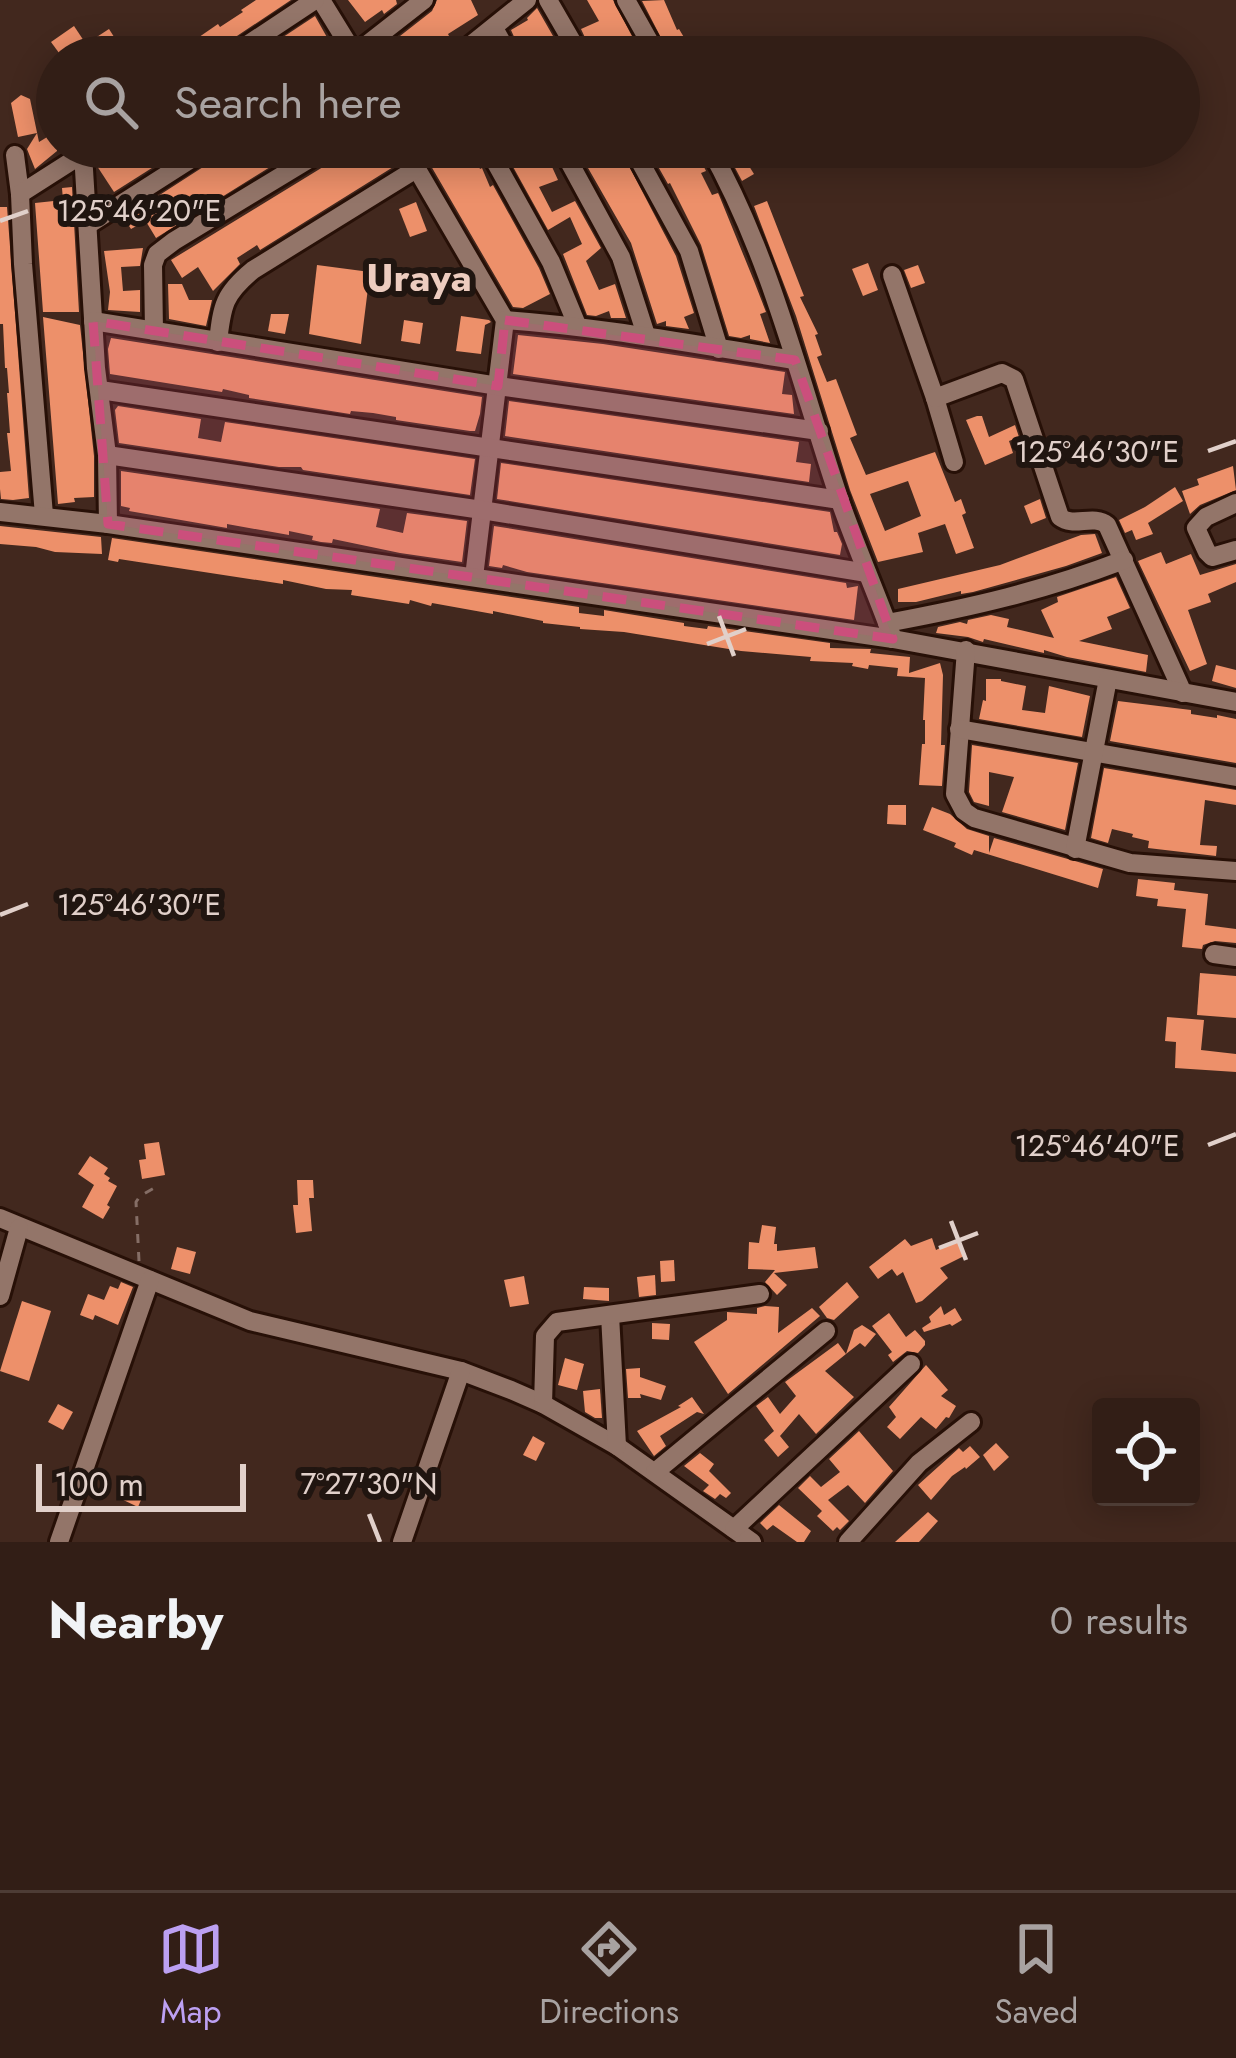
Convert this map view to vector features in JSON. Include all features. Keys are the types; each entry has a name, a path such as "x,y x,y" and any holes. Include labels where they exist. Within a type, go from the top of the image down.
{"street":[{"path":"262,36 318,0 341,36"},
{"path":"379,36 424,0"},
{"path":"484,36 527,0"},
{"path":"548,0 569,36"},
{"path":"626,0 646,36"},
{"path":"494,28 498,36"},
{"path":"15,154 44,515"},
{"path":"20,194 60,168"},
{"path":"88,168 93,321 109,524"},
{"path":"88,225 177,168"},
{"path":"154,331 153,265 158,254 294,168"},
{"path":"499,168 550,262 577,326"},
{"path":"572,168 621,257 646,334"},
{"path":"644,168 689,251 719,349"},
{"path":"720,168 742,209 840,500 890,631"},
{"path":"218,342 222,310 233,287 416,169 505,320 474,577"},
{"path":"892,275 954,462"},
{"path":"505,320 646,334 795,360"},
{"path":"93,321 498,386 819,430"},
{"path":"935,398 1002,373 1011,375 1060,518 1068,523 1103,521 1183,693"},
{"path":"100,390 840,500"},
{"path":"107,455 867,573"},
{"path":"1236,503 1206,517 1196,528 1212,557 1236,550"},
{"path":"0,512 890,631 1236,702"},
{"path":"890,631 1063,584 1124,560"},
{"path":"966,650 955,794 964,812 1130,862 1236,872"},
{"path":"1075,849 1108,679"},
{"path":"959,729 1236,777"},
{"path":"1214,954 1236,957"},
{"path":"0,1218 250,1321 460,1371 543,1404 617,1446 752,1542"},
{"path":"0,1296 20,1228"},
{"path":"59,1542 144,1277"},
{"path":"543,1404 545,1336 557,1322 760,1294"},
{"path":"610,1315 617,1446"},
{"path":"655,1472 826,1331"},
{"path":"734,1528 911,1364"},
{"path":"402,1542 460,1371"},
{"path":"848,1542 919,1463 971,1422"}],"path":[{"path":"144,1277 136,1202 156,1187"}],"highlighted area":[{"path":"505,320 795,360 893,639 108,524 93,321 498,386"}],"building":[{"path":"256,0 291,0 237,36 201,36"},
{"path":"348,0 396,0 397,4 365,22"},
{"path":"437,0 471,0 478,15 449,36 400,36 432,11"},
{"path":"587,0 613,0 632,36 584,36 581,29 599,21"},
{"path":"664,0 683,36 660,36 642,1"},
{"path":"537,8 553,36 514,36 511,30"},
{"path":"315,16 326,36 285,36"},
{"path":"74,26 81,36 60,36"},
{"path":"21,95 30,99 36,133 18,137 11,103"},
{"path":"36,135 35,169 27,149"},
{"path":"98,168 152,168 114,192"},
{"path":"202,168 268,168 156,238 139,210 140,224 131,229 124,218"},
{"path":"321,168 392,168 260,250 257,245 237,258 240,264 213,291 198,267 182,278 171,260"},
{"path":"432,168 482,168 490,187 493,185 550,294 523,308 513,307"},
{"path":"514,168 553,168 558,180 539,187 552,212 575,201 601,248 586,261 599,290 615,284 626,318 611,318 609,311 587,315 563,254 582,244 570,217 548,230"},
{"path":"588,168 630,168 676,256 694,313 684,317 689,329 666,326 666,321 657,324 631,243"},
{"path":"659,168 704,168 701,173 712,195 719,195 766,312 760,314 770,343 750,339 750,335 729,336 701,245"},
{"path":"735,168 750,168 754,174 742,181"},
{"path":"72,187 79,312 43,312 35,203 63,200 62,188"},
{"path":"767,201 818,334 822,355 817,357 827,382 836,379 857,435 850,438 866,475 935,452 955,502 961,499 974,548 956,554 945,524 918,533 923,552 878,562 754,206","holes":["908,481 921,516 885,531 870,494"]},
{"path":"416,202 427,231 410,237 399,209"},
{"path":"0,207 7,207 29,498 13,500 1,499 0,489 0,472 11,471 9,393 0,324"},
{"path":"143,248 140,266 121,267 123,291 140,290 140,312 108,310 104,251"},
{"path":"868,263 878,290 863,296 852,269"},
{"path":"317,265 370,272 361,344 309,334"},
{"path":"918,265 925,283 911,288 904,270"},
{"path":"168,284 182,284 189,300 212,300 206,326 169,319"},
{"path":"271,314 289,314 285,334 268,331"},
{"path":"461,316 491,322 485,325 481,354 456,351"},
{"path":"43,317 80,325 94,497 74,498 75,502 58,504"},
{"path":"404,320 423,323 420,344 401,341"},
{"path":"518,335 785,372 782,394 792,395 794,414 513,374"},
{"path":"111,338 482,397 480,414 475,431 470,431 110,374"},
{"path":"509,401 799,442 796,462 811,464 809,482 505,436"},
{"path":"118,406 201,419 198,438 221,442 225,422 475,459 470,495 119,443"},
{"path":"982,416 989,437 1015,425 1019,437 1009,441 1013,453 985,465 966,420"},
{"path":"501,463 830,512 842,544 840,555 497,499"},
{"path":"1233,466 1236,490 1190,514 1182,491 1199,485 1197,479"},
{"path":"121,471 380,509 376,527 403,533 407,513 467,521 462,562 333,539 332,543 321,542 289,531 289,535 227,524 227,528 129,511 121,506"},
{"path":"1175,487 1183,501 1148,523 1153,534 1136,540 1132,530 1125,533 1119,520"},
{"path":"1040,499 1046,518 1031,524 1024,506"},
{"path":"0,526 101,537 102,554 0,544"},
{"path":"494,526 846,583 847,588 858,586 854,620 489,566"},
{"path":"1095,534 1102,553 1066,566 973,592 898,602 898,589 1000,565"},
{"path":"112,538 579,607 579,613 604,616 604,610 684,626 830,643 830,648 871,649 870,653 910,657 909,673 940,663 941,745 945,745 942,786 919,785 925,744 925,678 897,676 898,668 869,665 868,669 853,663 810,661 811,657 580,629 493,611 410,600 409,604 283,580 283,584 118,562 108,560"},
{"path":"1161,552 1166,564 1191,554 1200,575 1236,564 1236,582 1208,594 1211,602 1188,610 1207,664 1190,671 1138,561"},
{"path":"1116,577 1130,608 1107,617 1112,629 1079,641 1148,655 1146,672 936,633 938,627 991,615 1009,619 1007,627 1054,638 1041,610 1058,602 1057,597"},
{"path":"1216,665 1236,670 1236,688 1212,681"},
{"path":"986,679 1026,686 1022,710 1045,713 1049,686 1090,696 1082,737 979,719 986,701"},
{"path":"1118,701 1236,719 1236,763 1110,741"},
{"path":"972,745 1078,763 1065,830 1002,812 1014,777 989,772 989,806 974,802 969,792"},
{"path":"1104,768 1236,790 1236,805 1205,800 1200,845 1217,846 1216,856 1148,848 1149,841 1112,829 1108,843 1091,838"},
{"path":"888,805 906,805 906,825 887,824"},
{"path":"932,807 950,814 967,829 989,836 989,853 994,838 1103,869 1098,888 954,847 956,843 923,830"},
{"path":"1138,879 1175,883 1174,890 1208,894 1205,925 1236,929 1236,943 1182,947 1186,909 1157,906 1158,899 1136,896"},
{"path":"1200,973 1236,976 1236,1018 1197,1015"},
{"path":"1167,1017 1204,1020 1201,1050 1236,1054 1236,1072 1175,1068 1176,1042 1165,1041"},
{"path":"159,1142 165,1175 142,1179 139,1160 146,1159 144,1144"},
{"path":"90,1156 108,1168 104,1174 117,1186 103,1219 82,1207 94,1185 78,1174"},
{"path":"297,1180 313,1180 314,1198 309,1198 312,1231 296,1233"},
{"path":"762,1225 776,1227 777,1251 815,1247 818,1268 774,1273 787,1285 777,1295 765,1282 775,1270 748,1269 749,1242 759,1243"},
{"path":"932,1238 936,1250 958,1239 966,1255 940,1268 948,1278 922,1301 916,1303 903,1272 897,1276 892,1269 878,1279 869,1267 905,1239 911,1246"},
{"path":"177,1247 196,1252 190,1274 171,1269"},
{"path":"674,1260 675,1281 661,1282 660,1261"},
{"path":"655,1275 656,1295 639,1297 637,1277"},
{"path":"524,1276 529,1304 510,1307 504,1280"},
{"path":"121,1282 133,1287 118,1325 95,1315 93,1320 80,1315 88,1294 104,1300 110,1286 118,1289"},
{"path":"847,1282 859,1297 834,1320 827,1318 819,1307"},
{"path":"584,1287 609,1288 609,1301 583,1299"},
{"path":"22,1301 51,1311 29,1381 0,1371"},
{"path":"941,1306 944,1315 955,1308 962,1320 924,1332 929,1317"},
{"path":"779,1307 778,1333 812,1308 820,1316 728,1394 694,1342 727,1320 727,1312 757,1314 757,1308"},
{"path":"889,1313 906,1337 915,1330 925,1341 918,1353 907,1351 893,1362 888,1355 892,1352 872,1326"},
{"path":"652,1323 670,1324 669,1340 652,1339"},
{"path":"862,1325 876,1334 865,1347 860,1343 846,1354 854,1330"},
{"path":"838,1343 846,1354 825,1371 854,1397 816,1434 799,1414 780,1436 789,1447 778,1457 764,1440 774,1431 756,1406 768,1397 780,1414 796,1396 785,1382"},
{"path":"565,1358 584,1364 577,1390 558,1385"},
{"path":"926,1365 948,1390 941,1396 956,1406 936,1429 921,1417 900,1439 887,1427 896,1417 889,1407"},
{"path":"640,1368 640,1377 666,1386 661,1400 640,1394 641,1398 628,1398 626,1369"},
{"path":"600,1389 602,1418 595,1418 585,1412 583,1391"},
{"path":"692,1397 704,1414 697,1412 660,1436 666,1446 654,1456 637,1431"},
{"path":"58,1404 73,1412 63,1430 48,1422"},
{"path":"859,1431 893,1471 865,1503 848,1485 828,1500 849,1521 833,1531 817,1516 822,1511 798,1488 810,1476 821,1487 840,1472 829,1459"},
{"path":"533,1436 545,1443 536,1461 523,1455"},
{"path":"996,1443 1009,1457 994,1471 983,1455"},
{"path":"970,1446 980,1457 952,1476 931,1500 918,1485 959,1448 963,1452"},
{"path":"700,1453 714,1464 709,1471 731,1493 726,1498 720,1494 715,1499 703,1491 709,1485 684,1466"},
{"path":"123,1484 144,1493 138,1507 117,1497"},
{"path":"779,1505 811,1531 804,1542 773,1525 767,1530 760,1523"},
{"path":"928,1512 938,1521 919,1542 895,1542"}],"district":[{"name":"Uraya","path":"419,277"}]}
